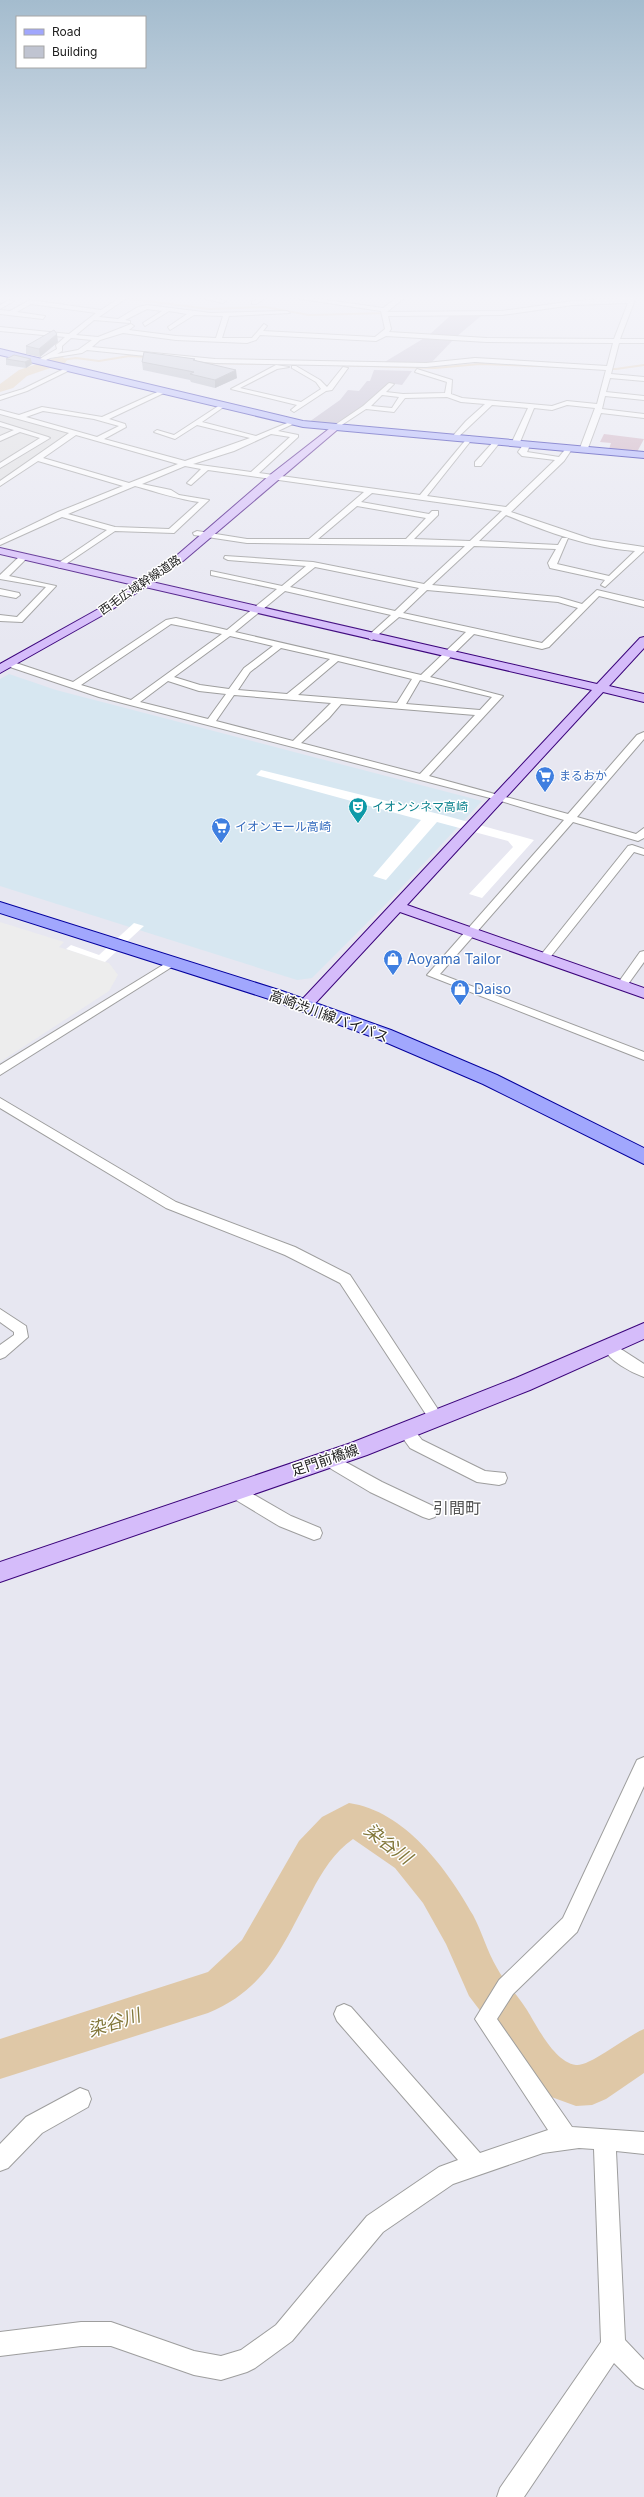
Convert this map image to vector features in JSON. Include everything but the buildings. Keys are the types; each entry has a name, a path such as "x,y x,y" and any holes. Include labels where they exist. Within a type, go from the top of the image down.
{"main road":[{"path":"261,414 294,422 334,428 584,448 644,455"},
{"name":"高崎渋川線バイパス","path":"0,896 308,1001 452,1062 514,1091 644,1157"},
{"name":"高崎渋川線バイパス","path":"0,908 171,963 388,1022 451,1048 644,1141"}],"street":[{"path":"5,414 184,464 253,474 271,480 371,490 507,511 567,536 625,548 643,549"},
{"path":"18,418 30,414"},
{"path":"70,414 103,419 123,427 96,440"},
{"path":"103,419 115,414"},
{"path":"158,432 175,437 209,414"},
{"path":"280,418 286,414"},
{"path":"334,428 355,414"},
{"path":"456,437 468,422 477,414"},
{"path":"530,414 521,443 522,452 525,454 561,459"},
{"path":"584,448 597,414"},
{"path":"58,429 75,422"},
{"path":"0,542 61,514 132,485 184,464 213,456 294,422"},
{"path":"196,423 257,438"},
{"path":"0,424 46,438 0,466"},
{"name":"西毛広域幹線道路","path":"3,662 130,582 202,533 271,480 334,428"},
{"path":"0,439 20,430"},
{"path":"253,474 296,436 269,432"},
{"path":"0,484 74,434"},
{"path":"422,498 469,438"},
{"path":"478,464 497,441"},
{"path":"372,637 507,511 571,448"},
{"path":"39,459 132,485 168,492 176,498 205,500 171,531 113,529 77,521 61,514"},
{"path":"191,483 206,468"},
{"path":"312,540 371,490"},
{"path":"408,541 447,501"},
{"path":"355,503 430,517"},
{"path":"60,566 113,529"},
{"path":"202,533 247,541 408,541 560,547"},
{"name":"西毛広域幹線道路","path":"3,662 72,629 143,585 179,559 202,533"},
{"path":"567,536 552,564 553,566 611,579"},
{"path":"247,541 214,573 546,645 643,549"},
{"path":"0,551 143,585 644,698"},
{"path":"0,618 19,620 51,587 51,585 47,584 3,577 24,557"},
{"path":"228,558 313,564 426,587 558,600 584,606"},
{"path":"132,704 229,633 313,564"},
{"path":"0,592 16,594"},
{"path":"598,593 644,604"},
{"path":"73,686 169,622 176,621 498,696 422,778"},
{"path":"400,706 421,678 449,654 473,630"},
{"path":"308,1001 644,641"},
{"path":"210,723 247,670 280,645"},
{"path":"289,697 337,658"},
{"path":"3,662 132,704 498,797 638,838 644,831"},
{"path":"167,678 199,688 233,692 483,713"},
{"path":"294,745 326,716 338,701"},
{"path":"641,1051 433,975 472,933 640,737 644,735"},
{"path":"544,958 632,848 644,852"},
{"path":"396,906 644,993"},
{"path":"622,985 644,954"},
{"path":"0,1071 171,963"},
{"path":"0,1102 171,1205 290,1251 345,1279 436,1418"},
{"path":"0,1314 21,1330 21,1336 0,1353"},
{"name":"足門前橋線","path":"0,1572 237,1492 329,1459 610,1348 644,1331"},
{"path":"610,1348 621,1358 644,1371"},
{"path":"405,1430 416,1444 483,1477 499,1478"},
{"path":"329,1459 376,1487 429,1512"},
{"path":"237,1492 285,1521 314,1533"},
{"path":"567,2139 485,2019 506,1987 570,1925 644,1766"},
{"path":"344,2014 476,2165"},
{"path":"0,2160 34,2125 80,2099"},
{"path":"0,2344 81,2334 111,2334 194,2363 221,2368 247,2360 284,2333 375,2224 446,2175 543,2142 579,2137 644,2143"},
{"path":"509,2497 613,2345 605,2140"},
{"path":"613,2345 644,2377"}],"shaded area":[{"path":"0,414 8,414 73,434 0,484"},
{"path":"321,414 353,414 337,425 309,422"},
{"path":"604,434 644,439 637,452 609,449 611,443 600,442"},
{"name":"イオンモール高崎","path":"9,674 56,690 482,801 387,903 312,978 297,980 0,886 0,679"},
{"path":"0,922 64,942 59,947 109,963 118,975 109,991 0,1062"}],"pier":[{"path":"261,770 443,815 534,840 482,898 469,894 513,847 508,841 437,822 386,880 373,876 421,820 256,775"},
{"path":"134,923 144,926 105,962 66,949 71,945 99,955"}],"waterway":[{"name":"染谷川","path":"0,2059 208,1993 222,1986 256,1954 312,1854 335,1830 349,1821 363,1823 408,1855 436,1890 460,1930 483,1982 508,2015 534,2061 560,2081 576,2086 592,2085 644,2049"}],"place":[{"name":"まるおか","path":"545,793"},
{"name":"イオンシネマ高崎","path":"358,824"},
{"name":"イオンモール高崎","path":"221,844"},
{"name":"Aoyama Tailor","path":"393,976"},
{"name":"Daiso","path":"460,1006"}],"district":[{"name":"引間町","path":"457,1508"}]}
